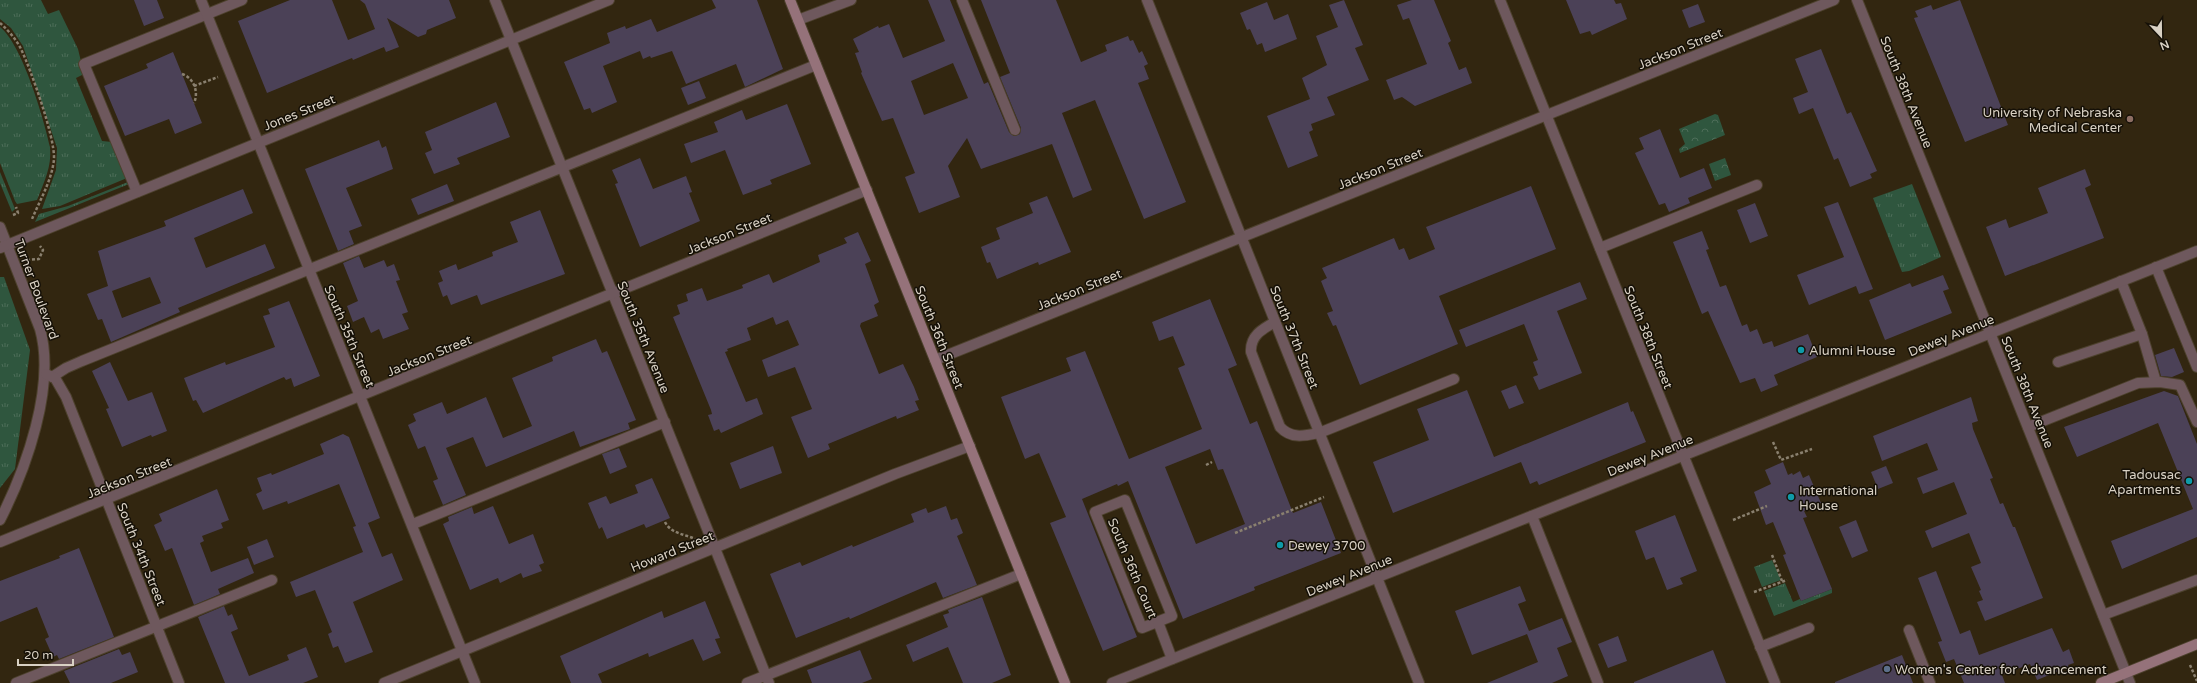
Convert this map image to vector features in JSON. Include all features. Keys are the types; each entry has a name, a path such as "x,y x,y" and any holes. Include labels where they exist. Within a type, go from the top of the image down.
{"street":[{"name":"South 35th Street","path":"201,0 464,651 475,683"},
{"path":"137,192 84,64 242,0"},
{"name":"South 35th Avenue","path":"495,0 768,679"},
{"name":"Jones Street","path":"4,247 609,0"},
{"name":"South 36th Street","path":"790,0 1065,683"},
{"path":"798,20 851,0"},
{"path":"962,0 1015,130"},
{"name":"South 37th Street","path":"1147,0 1419,683"},
{"name":"South 38th Street","path":"1500,0 1775,683"},
{"name":"Jackson Street","path":"935,360 1834,0"},
{"name":"South 38th Avenue","path":"1857,0 2130,683"},
{"path":"49,376 82,361 816,65"},
{"path":"1600,248 1757,184"},
{"name":"Jackson Street","path":"0,542 106,501 867,190"},
{"name":"Turner Boulevard","path":"0,228 4,247 40,329 49,376 23,467 0,520"},
{"name":"Dewey Avenue","path":"1112,683 2197,251"},
{"path":"2156,267 2197,367"},
{"path":"2121,281 2142,334 2156,382"},
{"path":"1275,322 1258,333 1251,346 1251,352 1280,427 1286,433 1297,436 1319,433 1454,379"},
{"path":"2058,362 2142,334"},
{"name":"South 34th Street","path":"49,376 66,397 179,683"},
{"path":"2028,428 2138,383 2156,382 2180,385 2197,422"},
{"path":"413,524 665,422"},
{"name":"Howard Street","path":"384,683 970,446"},
{"name":"South 36th Court","path":"1125,500 1172,616 1158,622 1142,628 1095,512 1125,500"},
{"path":"1532,516 1598,683"},
{"path":"747,683 768,679 1021,574"},
{"path":"16,683 272,580"},
{"path":"2103,615 2197,580"},
{"name":"South 36th Court","path":"1158,622 1172,659"},
{"path":"1760,647 1809,628"},
{"path":"1909,630 1930,683"},
{"path":"2100,683 2197,644"}],"path":[{"path":"0,23 21,48 43,111 53,148 53,169 49,182 31,222"},
{"path":"182,74 190,77 197,92 194,103"},
{"path":"194,86 221,75"},
{"path":"13,215 18,213 16,207"},
{"path":"33,258 39,259 43,250 40,246"},
{"path":"1773,442 1781,460 1812,448"},
{"path":"1206,465 1212,462"},
{"path":"1235,533 1324,497"},
{"path":"1733,520 1767,506"},
{"path":"665,522 668,528 673,531 701,541"},
{"path":"1772,555 1782,581"},
{"path":"1753,592 1787,580"},
{"path":"2190,665 2197,682"}],"green space":[{"path":"0,0 41,0 48,14 59,10 78,49 84,74 76,78 102,141 112,142 127,178 60,206 42,209 56,170 57,148 23,46 11,28 0,19"},
{"path":"0,27 8,36 24,65 43,119 50,147 49,168 37,200 17,204 0,163"},
{"path":"1715,114 1718,115 1725,135 1680,153 1679,149 1685,144 1679,129"},
{"path":"1725,158 1731,175 1715,181 1709,164"},
{"path":"0,172 15,209 12,212 0,183"},
{"path":"128,182 129,184 35,222 39,214 68,206"},
{"path":"1912,184 1941,257 1909,271 1902,272 1873,198"},
{"path":"0,277 4,277 30,350 15,469 0,488"},
{"path":"1772,560 1781,580 1762,587 1754,567"},
{"path":"1785,583 1793,602 1800,599 1801,601 1832,589 1832,593 1774,616 1764,591"}],"building":[{"path":"134,0 157,0 164,18 144,26"},
{"path":"290,0 332,0 348,40 375,29 365,4 360,0 449,0 456,18 427,30 426,34 418,37 387,18 399,47 386,52 384,47 353,60 352,58 267,93 238,21"},
{"path":"712,0 757,0 783,69 745,87 736,64 686,84 672,51 643,59 640,51 603,66 617,102 592,113 590,108 584,110 564,62 610,43 607,33 625,26 626,29 651,19 657,32 716,8"},
{"path":"928,0 950,0 984,84 988,82 1009,132 1014,136 1020,134 1021,128 1000,77 1010,73 981,0 1056,0 1081,62 1107,51 1105,45 1128,36 1130,41 1133,40 1139,53 1142,51 1148,64 1144,66 1149,79 1138,83 1186,202 1144,219 1095,100 1062,113 1092,190 1073,198 1052,144 981,169 967,138 948,166 960,197 919,213 905,177 915,173 893,118 882,121 861,73 862,72 855,53 859,52 853,39 878,26 879,28 889,24 903,58 945,41","holes":["953,63 968,98 924,115 911,81"]},
{"path":"1344,0 1363,45 1355,48 1369,80 1327,97 1335,115 1311,124 1313,130 1309,132 1318,156 1288,168 1267,116 1310,99 1302,78 1327,65 1316,36 1338,27 1329,5"},
{"path":"1412,0 1434,0 1451,41 1448,43 1459,70 1466,67 1472,83 1415,106 1402,97 1394,100 1386,80 1427,64 1409,18 1403,20 1397,5"},
{"path":"1566,0 1614,0 1616,4 1621,3 1627,19 1592,35 1590,31 1580,34"},
{"path":"1960,0 2008,125 1965,142 1914,18 1918,17 1915,11 1931,5 1933,10"},
{"path":"1267,2 1274,20 1288,14 1297,39 1265,52 1262,43 1257,45 1250,29 1247,30 1240,13"},
{"path":"1698,4 1705,22 1689,28 1682,10"},
{"path":"1821,49 1847,114 1851,112 1877,171 1870,174 1872,178 1850,187 1838,158 1834,160 1813,108 1799,114 1793,98 1808,92 1795,59"},
{"path":"173,52 202,123 175,134 169,119 125,136 104,86 148,68 146,64"},
{"path":"699,81 706,98 688,105 681,88"},
{"path":"496,102 510,137 457,158 460,164 434,174 425,153 432,150 425,132"},
{"path":"787,104 811,164 770,180 772,184 743,195 725,150 691,163 684,144 718,132 714,122 742,110 746,120"},
{"path":"1660,129 1680,178 1704,168 1712,188 1688,198 1690,203 1669,212 1665,203 1659,205 1635,153 1644,149 1639,138"},
{"path":"379,140 382,148 386,146 393,169 346,188 362,226 349,231 354,244 338,251 305,169"},
{"path":"640,158 653,189 686,176 692,192 689,193 700,221 640,247 615,184 618,183 612,170"},
{"path":"2085,169 2091,185 2085,188 2104,238 2005,276 1986,227 2006,219 2009,228 2048,213 2038,188"},
{"path":"447,184 454,201 418,215 411,199"},
{"path":"1531,186 1556,249 1439,296 1458,344 1360,385 1336,325 1333,326 1327,313 1333,311 1321,281 1327,278 1322,268 1394,238 1399,250 1404,248 1409,260 1435,249 1426,227"},
{"path":"243,189 253,213 194,238 206,268 265,244 275,268 178,308 180,312 111,342 102,319 98,320 87,294 108,286 98,251 166,226 164,221","holes":["150,277 161,303 122,318 112,291"]},
{"path":"1047,196 1071,252 1039,265 1038,262 997,279 990,262 987,263 981,247 1000,239 996,228 1033,213 1029,203"},
{"path":"1838,202 1873,289 1859,294 1856,286 1809,305 1797,275 1844,257 1824,207"},
{"path":"1755,203 1768,236 1750,243 1737,210"},
{"path":"540,210 565,274 481,305 477,295 451,305 447,295 443,297 438,283 443,281 439,271 456,264 458,270 493,256 492,252 518,242 510,222"},
{"path":"1702,231 1709,249 1706,250 1720,287 1726,285 1742,326 1747,324 1750,332 1757,329 1763,344 1772,341 1774,347 1808,334 1817,357 1774,375 1778,385 1761,392 1755,378 1740,383 1708,311 1702,314 1673,242"},
{"path":"858,232 871,261 865,264 879,302 874,305 878,316 861,323 860,326 879,374 903,364 919,400 915,401 919,410 897,419 896,416 828,444 830,449 808,458 791,417 812,409 795,367 768,377 762,360 799,345 788,320 776,325 773,317 747,328 751,340 727,349 728,351 725,352 746,402 757,398 763,414 721,433 719,429 714,431 708,415 712,414 711,410 673,317 680,314 677,305 688,301 686,294 702,288 707,301 743,288 742,285 769,274 773,283 820,262 818,255 847,243 844,238"},
{"path":"359,256 364,268 384,260 387,267 394,264 400,280 396,281 408,312 402,314 409,329 383,339 379,329 371,333 364,317 353,322 347,306 358,301 343,263"},
{"path":"1943,275 1949,289 1943,291 1952,313 1885,340 1869,300 1910,283 1912,287"},
{"path":"1580,282 1587,299 1557,311 1582,373 1539,390 1533,377 1538,375 1533,362 1538,360 1524,324 1466,347 1459,330"},
{"path":"1210,299 1237,365 1228,369 1250,424 1257,421 1293,513 1321,502 1341,553 1254,587 1255,590 1183,619 1128,481 1118,486 1117,484 1082,499 1137,637 1103,651 1050,523 1066,517 1039,453 1025,459 1001,397 1071,371 1066,358 1085,351 1129,459 1202,429 1178,368 1185,365 1173,336 1159,341 1152,322","holes":["1210,449 1218,470 1223,469 1245,524 1196,544 1165,467"]},
{"path":"289,301 320,376 294,387 291,378 286,380 284,377 203,413 196,400 193,401 184,378 225,362 226,365 275,347 263,316 270,314 268,309"},
{"path":"596,339 602,353 607,351 636,420 628,423 630,429 580,447 574,431 486,467 473,437 446,448 466,495 443,505 433,481 438,479 425,446 418,449 408,425 416,421 413,414 442,402 447,414 486,397 503,438 532,426 512,378 553,361 552,357"},
{"path":"2174,348 2184,372 2172,377 2161,376 2155,355"},
{"path":"110,362 128,401 152,392 167,431 152,437 151,435 122,447 106,409 109,408 92,371"},
{"path":"1516,385 1524,403 1509,409 1501,391"},
{"path":"1467,390 1494,457 1628,402 1631,412 1633,411 1646,442 1539,485 1537,481 1530,484 1521,462 1393,513 1373,462 1429,440 1417,409"},
{"name":"Tadousac Apartments","path":"2164,391 2178,396 2197,444 2197,537 2122,569 2111,541 2193,509 2158,423 2077,457 2064,427"},
{"path":"1971,397 1978,421 1972,423 1973,429 1993,478 1990,479 2000,504 2003,503 2013,527 2015,527 2043,598 1985,621 1977,602 1983,600 1979,591 1981,590 1971,567 1981,563 1969,533 1932,548 1925,531 1967,514 1954,482 1923,494 1917,478 1938,470 1927,443 1882,461 1873,436"},
{"path":"343,434 349,437 380,518 368,523 382,557 392,553 403,580 353,602 373,652 345,663 338,646 333,648 328,634 332,632 315,590 296,597 290,582 363,552 353,527 356,526 339,484 288,504 287,501 263,510 256,494 262,491 257,478 271,473 272,475 324,454 320,444"},
{"path":"773,446 782,473 740,489 730,463"},
{"path":"619,448 627,467 610,474 602,454"},
{"path":"1783,462 1788,475 1792,473 1793,475 1800,471 1803,478 1809,475 1821,503 1804,511 1807,517 1803,518 1832,589 1801,601 1783,555 1786,554 1773,522 1766,525 1754,492 1771,484 1765,470"},
{"path":"1886,466 1893,483 1878,489 1871,472"},
{"path":"652,478 670,518 646,528 644,524 607,539 602,527 599,529 588,503 606,496 610,504 638,493 635,485"},
{"path":"217,489 229,520 221,523 223,528 202,536 204,541 200,543 211,572 248,558 254,573 218,589 220,594 194,605 172,548 165,551 154,525 162,521 159,514"},
{"path":"493,506 509,544 533,534 544,563 539,565 542,571 523,578 521,573 500,583 498,578 470,590 443,524 449,521 448,517 472,507 474,514"},
{"path":"946,506 951,520 957,518 963,533 957,536 977,585 943,598 936,582 850,619 849,617 796,638 770,574 800,562 802,566 852,545 853,547 914,522 911,514 926,508 928,513"},
{"path":"1675,515 1697,571 1680,578 1683,584 1667,590 1654,557 1646,560 1635,531"},
{"path":"1856,520 1868,551 1852,558 1839,527"},
{"path":"267,539 274,557 254,565 247,547"},
{"path":"79,548 114,637 59,659 57,655 53,657 45,639 49,637 37,607 0,622 0,581 60,558 59,556"},
{"path":"1936,571 1960,634 1970,630 1979,655 2052,628 2063,652 2069,649 2074,663 2068,665 2069,667 2037,680 2030,664 2002,675 2005,683 1964,683 1954,659 1946,662 1938,642 1942,641 1918,578"},
{"path":"1520,586 1526,601 1518,604 1529,631 1562,618 1572,642 1557,648 1568,676 1552,683 1487,683 1538,662 1527,634 1472,655 1455,611"},
{"path":"982,597 1011,675 992,683 963,683 948,647 913,662 906,645 948,627 943,615 949,613 948,610"},
{"path":"705,601 720,638 715,639 721,653 703,661 693,639 649,657 648,653 598,674 602,683 571,683 560,656 662,611 664,618"},
{"path":"224,606 228,616 232,614 238,629 231,632 249,676 289,660 287,655 306,647 318,677 303,683 225,683 198,617"},
{"path":"1618,636 1627,661 1608,668 1598,644"},
{"path":"119,649 122,655 130,652 138,672 111,683 70,683 64,671"},
{"path":"860,650 872,679 862,683 812,683 807,670"},
{"path":"1713,650 1726,683 1634,683 1634,682"},
{"name":"Women's Center for Advancement","path":"1902,655 1913,683 1835,683 1835,682"}],"place":[{"name":"University of Nebraska Medical Center","path":"2130,119"},
{"name":"Alumni House","path":"1801,350"},
{"name":"Tadousac Apartments","path":"2189,481"},
{"name":"International House","path":"1791,497"},
{"name":"Dewey 3700","path":"1280,545"},
{"name":"Women's Center for Advancement","path":"1887,669"}]}
